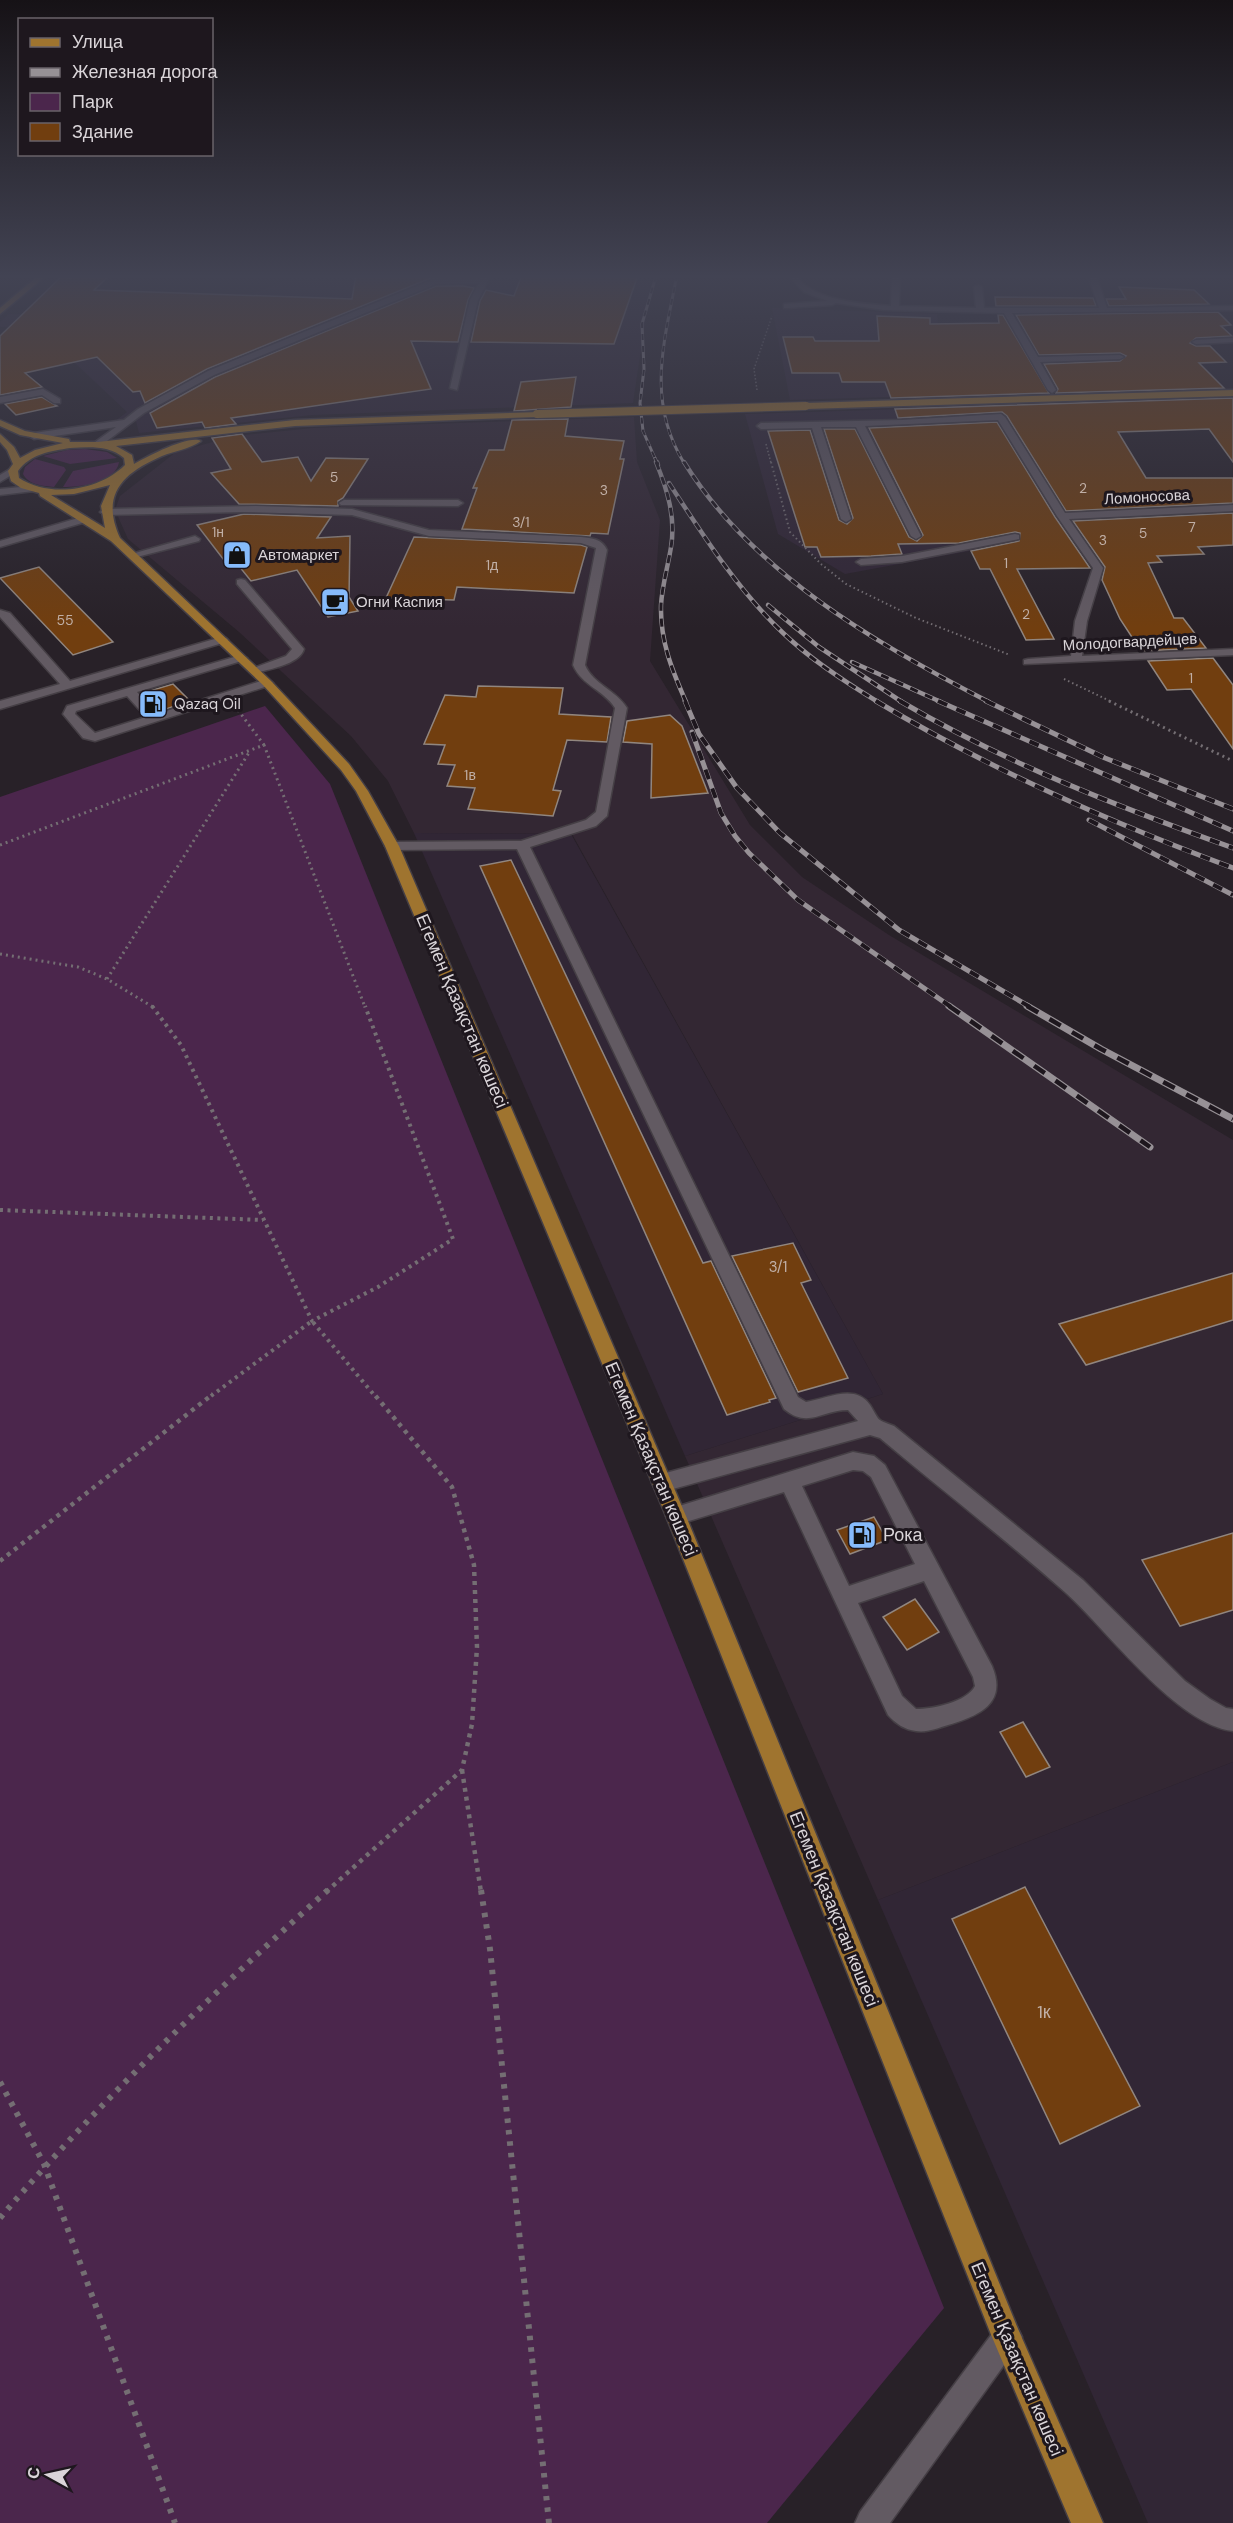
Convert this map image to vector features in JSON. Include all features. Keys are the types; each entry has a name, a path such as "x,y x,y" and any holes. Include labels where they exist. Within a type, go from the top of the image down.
{"main road":[{"path":"15,467 31,455 49,449 295,423 1233,393"},
{"path":"0,423 34,436 94,445"},
{"path":"32,489 75,491 99,486 181,445 295,423"},
{"path":"0,437 10,449 15,467 13,477 16,482 85,519 115,539"},
{"path":"105,512 108,497 130,466 130,459 112,442"},
{"name":"Егемен Қазақстан көшесі","path":"105,512 115,539 254,670 345,767 362,791 392,846 676,1516 1007,2337 1087,2523"}],"street":[{"path":"0,400 39,393"},
{"path":"44,393 57,401"},
{"path":"112,442 124,423 174,393"},
{"path":"761,426 1001,417 1062,516 1098,568 1081,621 1076,659"},
{"path":"34,436 124,423"},
{"path":"859,424 916,537"},
{"path":"816,425 846,519"},
{"path":"0,479 15,467"},
{"path":"0,492 32,489"},
{"path":"246,510 343,503 458,503"},
{"name":"Ломоносова","path":"1062,516 1233,508"},
{"path":"105,512 246,510 352,512 429,532 581,540 601,546 579,665 583,675 614,697 621,708 602,813 591,823 522,845 392,846"},
{"path":"0,544 85,519"},
{"path":"861,562 902,560 1015,537"},
{"path":"133,555 195,539"},
{"path":"241,582 298,649 298,652 290,658 254,670 154,718 91,737 69,714 71,709 129,691 254,670"},
{"path":"0,613 6,615 66,684"},
{"path":"0,705 222,640"},
{"name":"Молодогвардейцев","path":"1028,662 1233,652"},
{"path":"129,691 154,718"},
{"path":"522,845 791,1403 800,1411 806,1412 834,1403 852,1404 862,1411 870,1426"},
{"path":"662,1483 870,1426 887,1432 1075,1587 1177,1689 1209,1711 1224,1719 1233,1720"},
{"path":"676,1516 853,1461 867,1462 874,1466 986,1682 986,1691 982,1698 975,1703 928,1720 909,1718 894,1704 789,1481"},
{"path":"844,1598 929,1569"},
{"path":"871,2523 1007,2337"}],"path":[{"path":"757,393 761,426 790,532 821,564 846,584 916,618 1028,662 1233,761"},
{"path":"0,1561 229,1382 312,1321 378,1287 449,1244 453,1239 264,746 234,706"},
{"path":"0,845 264,746"},
{"path":"107,979 251,750"},
{"path":"0,954 78,967 107,979 151,1004 181,1045 312,1321 452,1487 474,1565 477,1647 472,1724 462,1770 490,1949 549,2523"},
{"path":"0,1210 263,1221"},
{"path":"0,2218 44,2164 190,2016 462,1770"},
{"path":"0,2082 44,2164 175,2523"}],"shaded area":[{"path":"107,393 635,393 633,403 313,415 139,433 136,421 115,421 127,412"},
{"path":"789,393 1023,393 790,400"},
{"path":"1001,406 1083,530 845,574 778,534 745,414"},
{"path":"634,417 637,462 660,520 650,661 750,825 802,877 889,935 1233,1140 1233,1762 878,1900 685,1456 883,1394 572,834 414,833 388,781 351,736 239,632 128,539 115,510 120,496 176,452 235,436 313,428"},
{"path":"414,833 571,834 883,1394 685,1456"},
{"path":"1233,1762 1233,2523 1148,2523 878,1900"}],"green space":[{"path":"85,449 107,452 117,458 70,464 43,456 67,450"},
{"path":"35,459 64,467 66,470 54,487 32,483 23,474 25,467"},
{"path":"119,462 111,475 104,479 87,485 63,487 73,471"},
{"path":"265,706 330,784 944,2308 767,2523 0,2523 0,797"}],"building":[{"path":"141,393 164,393 145,403"},
{"path":"187,393 405,393 231,418 236,424 205,428 202,422 157,428 150,413"},
{"path":"518,393 573,393 571,407 514,411"},
{"path":"889,393 1049,393 891,398"},
{"path":"42,397 57,406 16,415 5,404"},
{"path":"1233,398 1233,462 1209,429 1118,432 1146,478 1233,478 1233,503 1066,511 1007,416 1002,412 898,418 895,409"},
{"path":"568,419 565,436 624,441 620,459 624,459 608,534 591,533 590,536 462,529 477,488 473,488 489,450 504,450 512,420"},
{"path":"997,422 1055,517 1090,568 1017,569 1054,639 1026,640 990,569 980,569 971,551 1019,541 1020,533 959,543 898,544 902,554 821,557 817,547 805,547 768,431 810,430 839,520 847,524 853,518 824,429 855,429 909,537 917,541 923,535 869,428"},
{"path":"242,434 262,462 298,457 311,481 326,458 368,459 343,498 338,501 338,506 239,504 211,473 231,469 212,438"},
{"path":"1233,513 1233,545 1198,547 1204,554 1157,556 1162,562 1148,563 1174,618 1183,618 1206,648 1141,651 1120,619 1102,580 1105,567 1073,521"},
{"path":"244,514 331,517 317,538 350,536 349,597 358,611 328,617 297,570 251,581 239,566 230,568 197,525"},
{"path":"414,537 587,547 574,593 457,587 454,600 386,598"},
{"path":"39,567 113,642 73,655 0,578"},
{"path":"1213,658 1233,685 1233,749 1191,689 1167,690 1148,661"},
{"path":"173,684 190,701 163,710 146,692"},
{"path":"478,686 563,688 559,714 611,717 607,742 567,740 553,790 561,791 553,816 468,809 475,788 447,786 455,765 438,764 445,745 424,744 445,695 476,697"},
{"path":"670,715 682,726 708,793 651,798 652,744 623,742 627,721"},
{"path":"511,860 703,1263 711,1261 776,1398 769,1400 770,1402 727,1415 480,866"},
{"path":"793,1243 811,1280 801,1283 848,1378 798,1392 732,1256"},
{"path":"1233,1273 1233,1320 1086,1365 1059,1324"},
{"name":"Рока","path":"874,1517 887,1540 850,1554 837,1530"},
{"path":"1233,1533 1233,1610 1180,1626 1142,1560"},
{"path":"915,1599 939,1632 907,1650 883,1617"},
{"path":"1023,1722 1050,1767 1026,1777 1000,1732"},
{"path":"1025,1887 1140,2106 1060,2144 952,1919"}],"railway":[{"path":"641,393 643,431 657,463 655,458"},
{"path":"662,393 665,417 672,440 684,463"},
{"path":"656,462 667,493 672,525 661,618 672,667 686,702"},
{"path":"684,462 712,502 744,538 820,602 903,656 989,702"},
{"path":"669,483 721,561 766,615 816,661 878,702"},
{"path":"768,605 819,647 902,702"},
{"path":"852,662 941,702"},
{"path":"685,701 699,734 737,788 780,833 899,930 1030,1007"},
{"path":"876,701 962,749 1050,793 1233,868"},
{"path":"900,701 1021,764 1233,848"},
{"path":"938,701 1233,831"},
{"path":"986,701 1105,758 1233,809"},
{"path":"692,732 721,813 749,853 798,900 951,1007"},
{"path":"1089,820 1233,895"},
{"path":"949,1006 1150,1147"},
{"path":"1027,1006 1101,1049 1233,1119"}],"place":[{"name":"Автомаркет","path":"237,555"},
{"name":"Огни Каспия","path":"335,602"},
{"name":"Qazaq Oil","path":"153,704"},
{"name":"Рока","path":"862,1535"}]}
